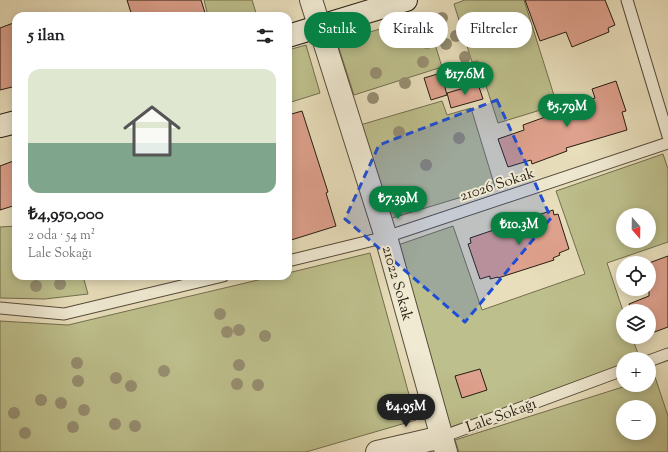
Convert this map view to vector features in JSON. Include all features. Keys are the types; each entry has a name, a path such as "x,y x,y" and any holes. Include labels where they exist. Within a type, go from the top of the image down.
{"street":[{"name":"21022 Sokak","path":"311,0 315,12"},
{"path":"366,12 406,0"},
{"path":"292,35 304,31"},
{"name":"21022 Sokak","path":"326,48 386,238 444,444"},
{"path":"0,126 12,123"},
{"name":"Lale Sokağı","path":"377,452 444,444"}],"lane":[{"path":"627,0 668,136"},
{"name":"21026 Sokak","path":"292,260 386,238 668,143"},
{"path":"0,308 64,314 206,280"},
{"path":"656,358 668,354"},
{"name":"Lale Sokağı","path":"444,444 616,373"}],"highlighted area":[{"path":"497,100 551,218 465,322 345,219 379,145"}],"green space":[{"path":"204,0 252,0 256,12 207,12"},
{"path":"465,0 524,0 528,12 456,12 454,4"},
{"path":"532,25 557,105 498,123 478,61 472,62 468,48 532,48"},
{"path":"379,29 379,48 436,48 442,67 354,95 339,48 371,48 371,32"},
{"path":"304,46 304,48 307,48 320,93 292,102 292,49"},
{"path":"442,101 447,115 471,108 495,187 389,219 360,125"},
{"path":"663,154 668,169 668,242 656,246 656,208 616,208 616,248 651,248 627,256 616,256 616,260 607,263 616,290 616,296 618,296 621,304 616,304 616,344 635,344 637,352 616,352 616,369 448,428 395,246 453,226 482,310 585,274 556,191"},
{"path":"12,226 12,280 84,280 88,294 45,299 0,298 0,227"},
{"path":"370,253 416,420 306,452 0,452 0,321 68,325 258,280 292,280 292,272"},
{"path":"656,380 668,416 668,452 459,452 455,440 616,389 616,392 656,392"}],"building":[{"path":"127,0 201,0 205,12 131,12"},
{"path":"525,0 605,0 615,25 608,28 609,32 572,47 566,32 540,41 532,19 532,12 529,12"},
{"path":"12,24 12,87 0,90 0,28"},
{"path":"441,73 447,95 431,100 424,78"},
{"path":"616,81 626,111 622,112 627,130 566,148 567,151 532,164 531,160 508,167 498,139 524,130 523,125 548,116 547,114 595,98 592,89"},
{"path":"478,84 483,99 451,108 447,93"},
{"path":"302,111 328,192 326,193 336,226 292,240 292,114"},
{"path":"12,162 12,206 0,210 0,166"},
{"path":"553,210 554,215 558,214 569,249 559,253 560,255 553,258 554,260 498,278 490,279 490,276 480,279 468,244 471,243 470,238"},
{"path":"668,256 668,327 656,331 656,304 629,304 649,296 656,296 656,260"},
{"path":"480,369 487,390 462,398 455,376"}]}
